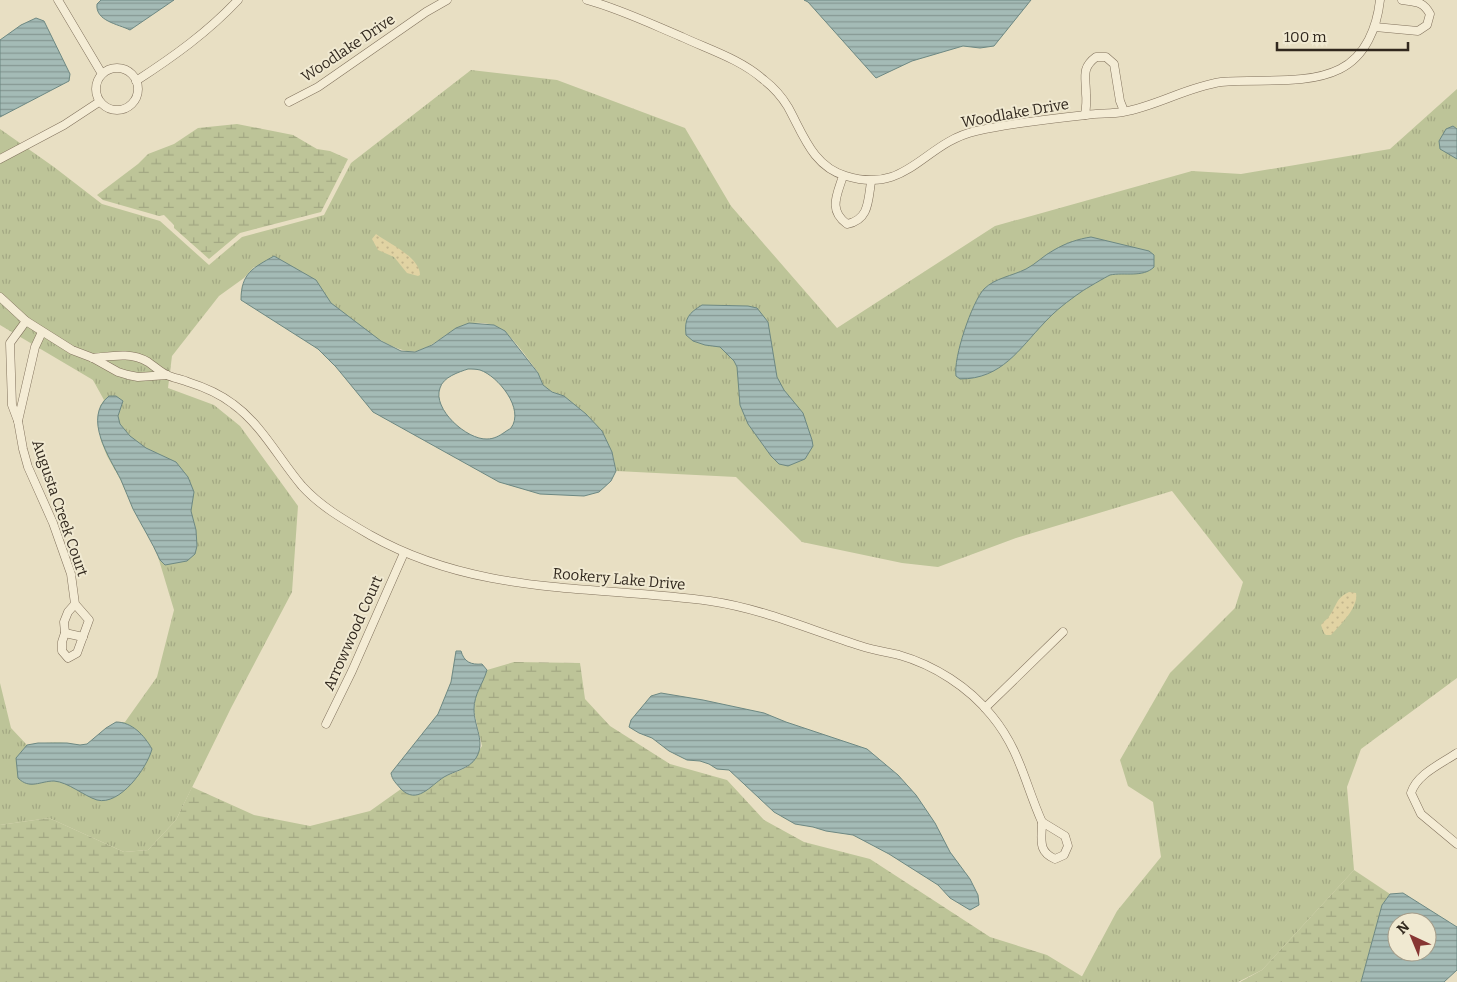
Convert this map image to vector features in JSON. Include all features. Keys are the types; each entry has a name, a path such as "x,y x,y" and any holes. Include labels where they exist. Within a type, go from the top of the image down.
{"street":[{"path":"58,0 102,74"},
{"path":"136,81 205,32 238,0"},
{"name":"Woodlake Drive","path":"290,102 318,87 426,12 447,0"},
{"name":"Woodlake Drive","path":"587,0 654,24 735,60 754,72 788,106 804,139 816,156 831,169 843,176 871,182 900,175 946,143 966,134 1023,123 1124,112 1183,92 1221,82 1279,81 1331,73 1345,66 1357,56 1370,38 1375,27 1380,0"},
{"path":"1375,27 1418,31 1427,25 1430,14 1425,6 1416,2 1402,0"},
{"name":"Woodlake Drive","path":"1085,115 1085,72 1088,63 1096,57 1106,58 1114,64 1120,101 1124,112"},
{"path":"119,68 129,72 136,81 138,88 137,97 124,110 113,111 99,102 95,90 97,81 108,70 119,68"},
{"path":"0,159 64,125 99,102"},
{"path":"843,176 835,208 838,218 847,224 857,222 864,215 871,182"},
{"name":"Rookery Lake Drive","path":"0,297 26,321 42,332 72,350 93,358 118,372 138,377 167,375"},
{"name":"Augusta Creek Court","path":"26,321 10,343 12,405 18,421 28,466 53,522 71,574 75,604 89,620 77,653 68,658 62,651 62,642 66,633 64,622 68,612 75,604"},
{"name":"Augusta Creek Court","path":"18,421 35,347 42,332"},
{"name":"Rookery Lake Drive","path":"93,358 130,355 150,363 167,375 206,388 234,404 254,423 296,479 317,500 355,526 404,553 448,569 503,582 713,602 772,615 860,646 896,654 920,663 951,680 985,708 1013,747 1042,822 1041,847 1046,855 1055,859 1064,855 1068,846 1065,836 1042,822"},
{"name":"Arrowwood Court","path":"326,724 352,671 404,553"},
{"path":"985,708 1063,632"},
{"path":"66,633 83,637"},
{"path":"1457,753 1421,777 1414,784 1411,794 1422,814 1457,844"}],"green space":[{"path":"471,70 557,80 685,128 731,206 837,328 995,226 1192,171 1241,174 1390,149 1457,89 1457,678 1361,749 1347,787 1354,870 1262,970 1238,982 1079,982 1117,911 1161,857 1153,802 1128,786 1120,760 1170,673 1235,608 1243,582 1172,491 1016,538 938,567 902,563 802,542 736,477 616,471 612,453 597,433 565,398 545,387 537,371 523,352 499,327 480,323 461,326 427,347 417,351 408,351 384,342 358,326 330,302 316,280 254,267 244,278 219,296 172,356 168,388 214,405 240,426 298,506 292,592 231,708 176,820 148,850 124,852 49,818 0,825 0,683 11,728 27,745 68,743 80,746 85,745 113,725 125,722 157,677 174,610 156,550 134,510 101,441 98,418 100,406 104,400 93,380 0,325 0,129 102,204 160,221 209,265 242,237 324,215 351,163"},
{"path":"237,124 293,135 317,149 330,151 348,159 321,212 240,233 209,259 174,228 174,225 164,215 159,216 103,200 97,195 138,164 148,154 174,144 198,128"},
{"path":"514,662 580,663 585,699 610,726 670,764 727,780 764,820 804,842 870,859 990,937 1047,955 1083,977 1079,982 0,982 0,825 49,818 124,852 148,850 176,820 192,787 254,815 310,826 370,811 401,789 413,795 419,794 446,776 468,766 482,746 474,711 475,697 487,670"},
{"path":"1354,870 1390,894 1382,905 1361,982 1240,982 1262,970"}],"sand":[{"path":"376,234 409,256 419,268 420,275 407,273 394,257 378,250 372,239"},
{"path":"1349,592 1356,593 1355,604 1352,610 1331,635 1326,635 1321,625 1339,599"}],"water":[{"path":"101,0 174,0 130,30 103,18 97,10 97,4"},
{"path":"804,0 1031,0 994,46 980,48 963,46 912,61 876,78 808,2"},
{"path":"36,18 44,21 70,74 69,81 0,117 0,40 21,25"},
{"path":"1453,126 1457,129 1457,159 1440,149 1439,141 1446,129"},
{"path":"1091,237 1149,251 1154,255 1154,267 1139,274 1115,274 1108,276 1083,290 1057,310 1009,361 987,374 975,378 960,379 956,376 957,357 964,331 974,306 984,289 998,280 1026,269 1063,245"},
{"path":"274,256 316,280 331,303 381,341 401,351 415,352 432,345 456,328 469,323 494,325 505,331 538,373 543,385 552,392 564,396 586,414 602,431 612,452 616,471 611,481 599,492 584,496 540,494 499,482 373,412 336,367 318,349 241,300 243,283 246,277 254,268","holes":["468,369 487,373 508,394 515,412 514,420 511,428 501,435 487,439 470,434 453,422 441,405 439,396 440,388 444,381"]},
{"path":"702,305 748,306 757,308 768,322 777,377 784,390 803,413 812,440 813,446 805,459 788,466 779,464 771,456 748,424 740,405 737,367 734,361 720,347 693,341 686,335 688,317"},
{"path":"109,396 116,396 123,401 118,416 120,424 130,436 146,448 176,462 188,477 194,492 191,511 196,530 197,546 195,554 187,561 165,565 160,560 105,450 98,426 98,415 101,405"},
{"path":"456,651 461,651 468,662 482,664 487,670 474,704 474,716 480,740 479,752 469,765 444,777 418,795 412,795 401,789 392,778 391,773 438,714 451,682"},
{"path":"661,693 764,713 867,749 898,775 916,795 935,823 950,852 970,879 978,895 979,905 970,910 950,898 938,885 889,854 853,835 795,824 774,812 729,770 717,769 700,761 687,760 669,751 652,738 629,727 631,720 651,696"},
{"path":"116,722 127,724 137,730 152,749 145,766 131,784 115,797 97,800 59,782 49,781 27,784 18,778 16,758 27,745 38,743 87,744"},
{"path":"1403,893 1433,912 1387,912 1387,962 1437,962 1437,914 1457,927 1457,970 1444,982 1361,982 1382,905 1390,894"}]}
